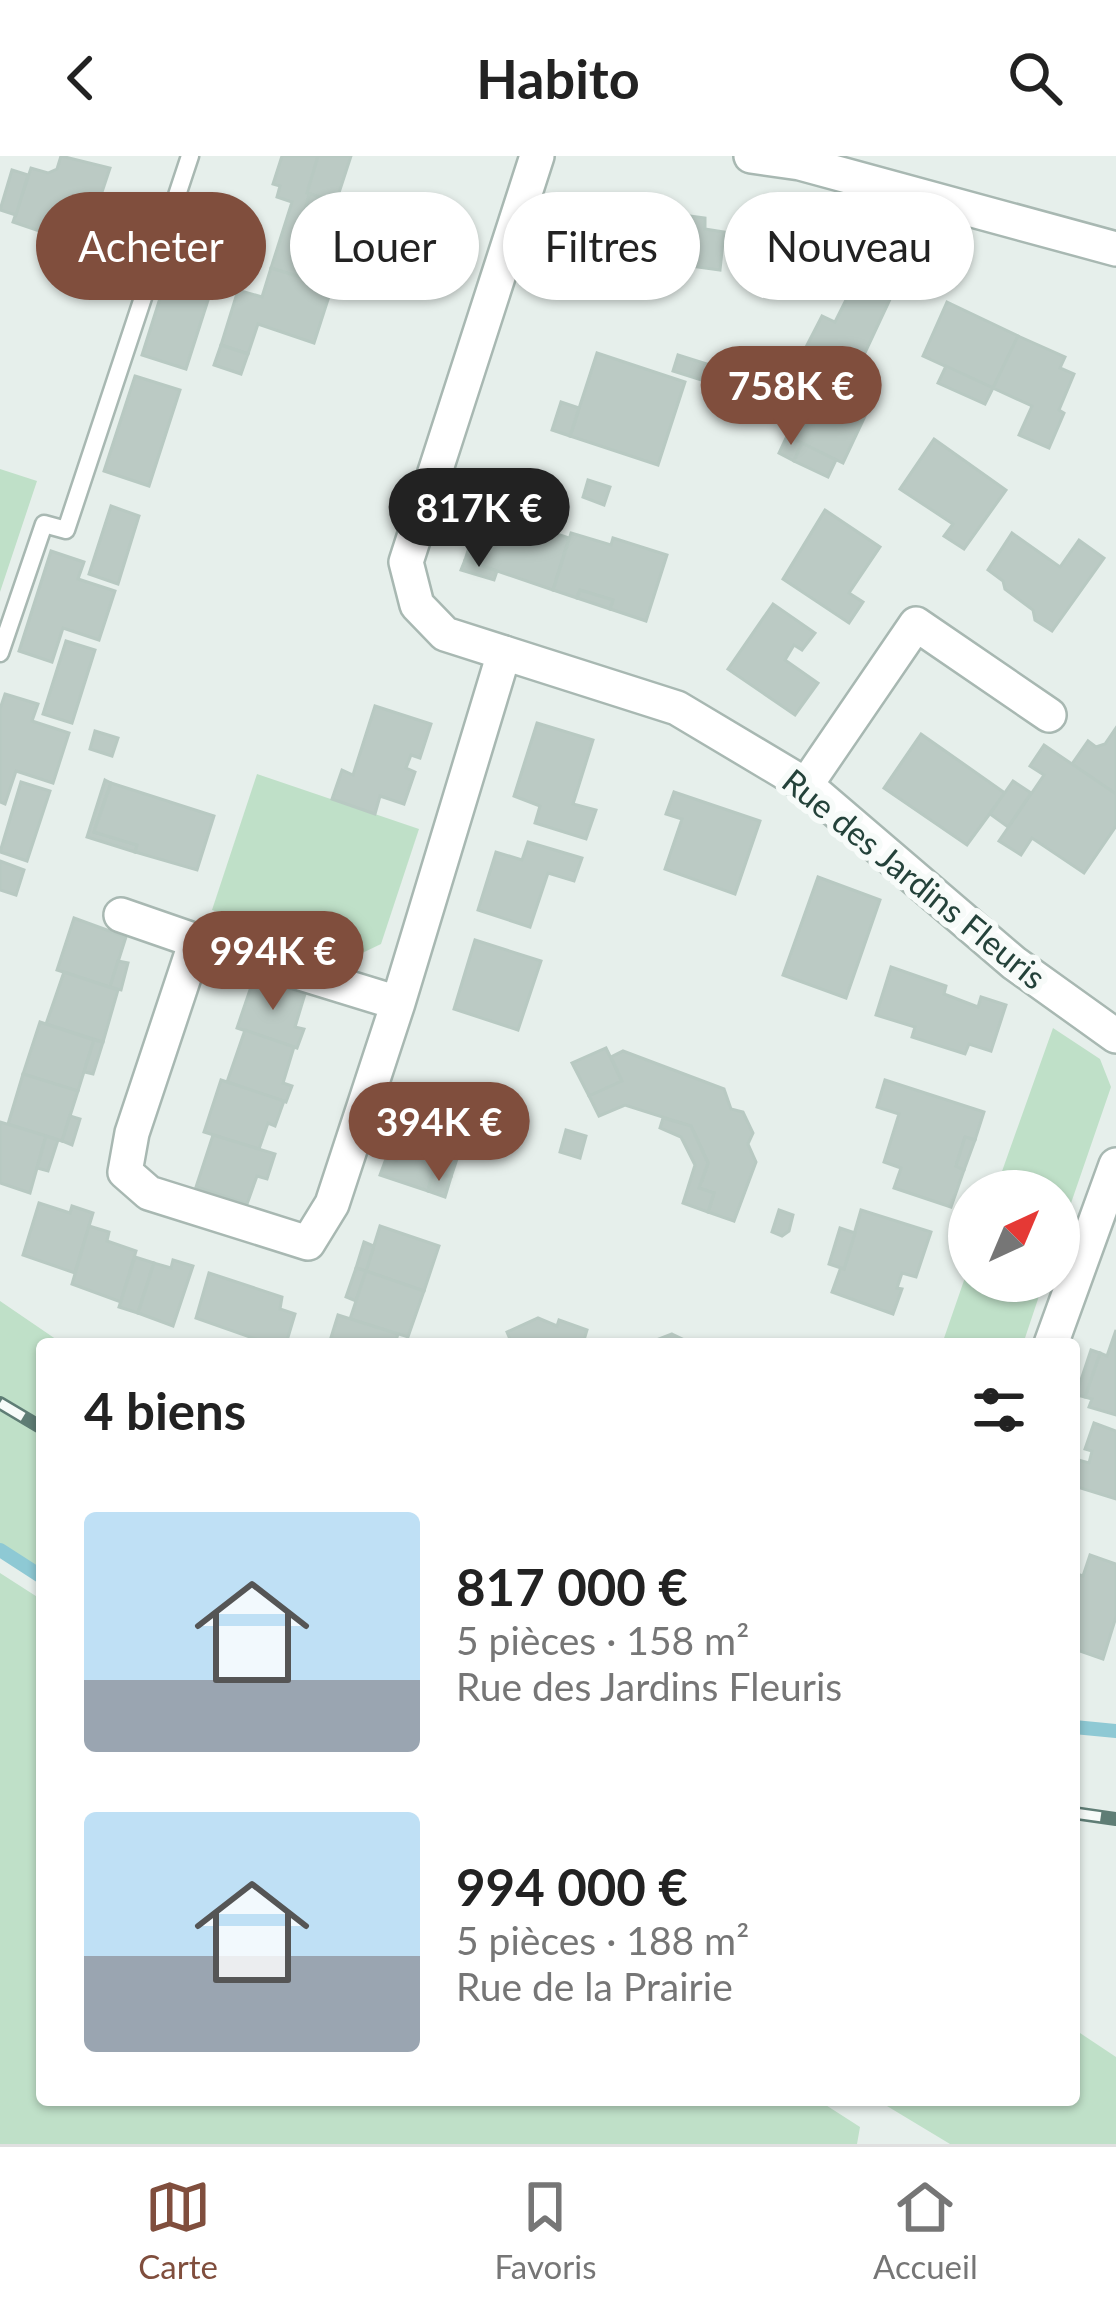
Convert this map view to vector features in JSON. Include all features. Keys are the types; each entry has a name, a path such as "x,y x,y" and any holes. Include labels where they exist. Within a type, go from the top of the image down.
{"street":[{"name":"Rue des Jardins Fleuris","path":"537,156 406,562 417,605 445,634 677,708 806,785 1015,963 1116,1036"},
{"path":"751,156 800,163 1116,249"},
{"path":"806,785 916,624 1049,715"},
{"path":"196,941 132,1133 125,1172 149,1193 308,1243 332,1204 504,653"},
{"path":"121,915 398,1003"},
{"path":"1053,1338 1116,1165"}],"lane":[{"path":"0,653 44,524 67,530 190,156"}],"green space":[{"path":"0,469 37,481 0,592"},
{"path":"257,774 419,829 381,944 356,956 212,910"},
{"path":"1053,1028 1100,1059 1111,1087 1080,1177 1080,1170 1002,1170"},
{"path":"0,1301 54,1338 36,1338 36,1573 0,1550"},
{"path":"957,1302 1037,1302 1025,1338 944,1338"},
{"path":"0,1573 36,1596 36,2106 827,2106 860,2127 857,2144 0,2144"},
{"path":"1080,2033 1116,2057 1116,2144 950,2144 887,2106 1080,2106"}],"building":[{"path":"61,156 110,168 102,192 36,192 36,230 13,222 31,168 48,173 57,169"},
{"path":"282,156 318,156 310,192 290,192 290,201 277,197 280,186 273,184"},
{"path":"318,156 351,156 339,192 307,192"},
{"path":"12,170 28,175 16,215 0,210"},
{"path":"290,208 290,274 271,268"},
{"path":"700,217 705,218 705,229 724,232 720,270 700,267"},
{"path":"271,268 290,274 290,300 328,300 314,343 258,324 248,354 221,345 235,300 266,300"},
{"path":"159,300 208,300 186,369 142,355"},
{"path":"846,300 890,300 856,372 805,349 822,316 835,322"},
{"path":"947,302 1018,336 993,388 923,356"},
{"path":"1018,336 1065,357 1060,368 1074,374 1049,448 1019,435 1032,406 993,388"},
{"path":"221,345 248,354 241,374 214,365"},
{"path":"597,353 685,382 658,465 570,436"},
{"path":"678,355 710,365 705,381 673,371"},
{"path":"946,366 993,388 985,404 938,383"},
{"path":"135,376 180,390 149,486 104,471"},
{"path":"840,385 873,399 843,463 787,436 806,395 830,407"},
{"path":"561,402 579,408 570,436 552,430"},
{"path":"787,436 802,443 794,461 779,453"},
{"path":"934,439 1006,490 964,549 944,536 953,524 900,489"},
{"path":"802,443 836,460 828,477 794,461"},
{"path":"588,480 610,487 604,505 583,497"},
{"path":"111,506 139,516 118,584 89,574"},
{"path":"481,509 569,538 553,590 465,560"},
{"path":"825,510 880,547 849,593 863,602 849,623 783,579"},
{"path":"571,533 611,545 613,538 667,555 646,621 610,609 613,600 580,590 577,598 553,590"},
{"path":"1012,533 1060,567 1079,540 1104,558 1052,631 1035,620 1033,610 988,570"},
{"path":"51,551 84,562 78,579 115,591 99,640 63,628 52,662 19,651"},
{"path":"465,560 497,571 494,580 461,570"},
{"path":"580,590 613,600 610,609 577,598"},
{"path":"773,604 815,633 802,650 794,645 785,660 818,683 795,715 728,669"},
{"path":"66,641 95,650 72,723 43,714"},
{"path":"5,694 38,704 32,721 69,733 53,783 16,771 5,804 0,802 0,709"},
{"path":"375,706 431,724 420,758 411,755 406,768 415,772 404,804 380,796 375,814 332,799 342,770 353,775"},
{"path":"537,723 593,740 573,804 596,810 586,839 535,823 540,806 514,796"},
{"path":"1116,728 1116,794 1072,764 1088,741 1096,747 1105,744"},
{"path":"95,731 118,738 112,756 90,749"},
{"path":"921,734 1005,793 967,845 884,788"},
{"path":"1044,745 1116,794 1116,826 1084,873 1032,838 1021,855 999,841 1044,775 1030,766"},
{"path":"105,780 111,783 94,832 137,845 135,852 87,837"},
{"path":"1013,781 1031,793 1008,827 990,814"},
{"path":"21,782 50,791 27,861 0,852"},
{"path":"111,783 214,816 197,870 135,852 137,845 94,832"},
{"path":"674,792 760,821 735,894 665,869 682,819 666,814"},
{"path":"528,842 582,858 574,881 548,873 530,927 478,910 496,852 522,860"},
{"path":"0,861 24,870 16,895 0,890"},
{"path":"818,877 880,900 846,998 783,975"},
{"path":"74,918 126,937 110,987 57,970"},
{"path":"475,940 541,961 518,1030 454,1009"},
{"path":"118,961 128,963 121,990 110,987"},
{"path":"891,967 946,986 944,994 978,1007 981,997 1006,1005 991,1051 969,1044 965,1054 912,1037 915,1027 876,1015"},
{"path":"64,972 118,990 103,1042 46,1024"},
{"path":"254,978 305,994 295,1027 304,1029 297,1048 237,1028"},
{"path":"40,1022 94,1040 78,1091 23,1074"},
{"path":"245,1030 294,1047 283,1083 292,1086 286,1102 227,1082"},
{"path":"94,1040 103,1042 93,1074 84,1072"},
{"path":"606,1048 622,1081 589,1096 572,1063"},
{"path":"623,1051 724,1089 731,1109 743,1112 753,1133 748,1144 756,1162 734,1221 708,1212 714,1193 699,1188 708,1163 691,1126 625,1105 599,1116 589,1096 622,1081 611,1057"},
{"path":"23,1074 78,1091 62,1141 8,1124"},
{"path":"221,1080 284,1101 275,1126 268,1123 259,1149 204,1132"},
{"path":"885,1080 984,1112 975,1140 965,1137 956,1166 964,1170 948,1170 948,1206 894,1188 901,1168 884,1162 899,1114 877,1107"},
{"path":"420,1084 476,1102 451,1177 433,1172 428,1191 380,1175 387,1156 396,1160 409,1121 400,1119 404,1106 412,1109"},
{"path":"70,1116 80,1119 72,1145 62,1141"},
{"path":"663,1118 691,1126 708,1163 699,1188 714,1193 708,1212 683,1203 695,1165 681,1137 660,1128"},
{"path":"0,1122 46,1136 30,1193 0,1183"},
{"path":"566,1130 586,1136 580,1158 560,1152"},
{"path":"396,1131 405,1133 396,1160 387,1156"},
{"path":"213,1135 275,1154 267,1179 257,1176 247,1204 196,1187"},
{"path":"46,1136 58,1140 48,1171 37,1168"},
{"path":"965,1137 975,1140 964,1170 956,1166"},
{"path":"433,1172 451,1177 445,1197 428,1191"},
{"path":"39,1203 70,1213 72,1206 93,1213 75,1273 23,1255"},
{"path":"779,1210 793,1215 789,1231 782,1236 772,1232"},
{"path":"861,1210 931,1232 916,1277 902,1273 893,1314 832,1292 841,1267 844,1269"},
{"path":"89,1226 109,1232 107,1241 136,1251 121,1302 72,1284"},
{"path":"380,1226 439,1246 424,1291 366,1271"},
{"path":"840,1228 855,1233 844,1269 829,1264"},
{"path":"364,1242 374,1246 366,1271 356,1268"},
{"path":"135,1257 154,1263 138,1313 119,1307"},
{"path":"173,1260 193,1266 173,1326 138,1313 154,1263 171,1268"},
{"path":"356,1268 366,1271 356,1301 346,1297"},
{"path":"366,1271 424,1291 408,1337 350,1319"},
{"path":"209,1273 282,1297 280,1309 295,1314 288,1338 253,1338 196,1318"},
{"path":"338,1315 398,1334 397,1338 331,1338"},
{"path":"538,1318 587,1330 585,1338 510,1338 507,1332"},
{"path":"1116,1330 1116,1415 1089,1407 1092,1399 1085,1397 1100,1353 1107,1356"},
{"path":"1091,1350 1100,1353 1085,1397 1080,1396"},
{"path":"1094,1423 1116,1431 1116,1499 1080,1488 1080,1461 1089,1463 1092,1451 1085,1449"},
{"path":"1090,1555 1116,1564 1116,1617 1103,1659 1080,1651 1083,1576"}],"waterway":[{"path":"0,1550 36,1573"},
{"path":"1080,1728 1116,1731"}],"railway":[{"path":"0,1403 36,1424"},
{"path":"1080,1814 1116,1819"}]}
